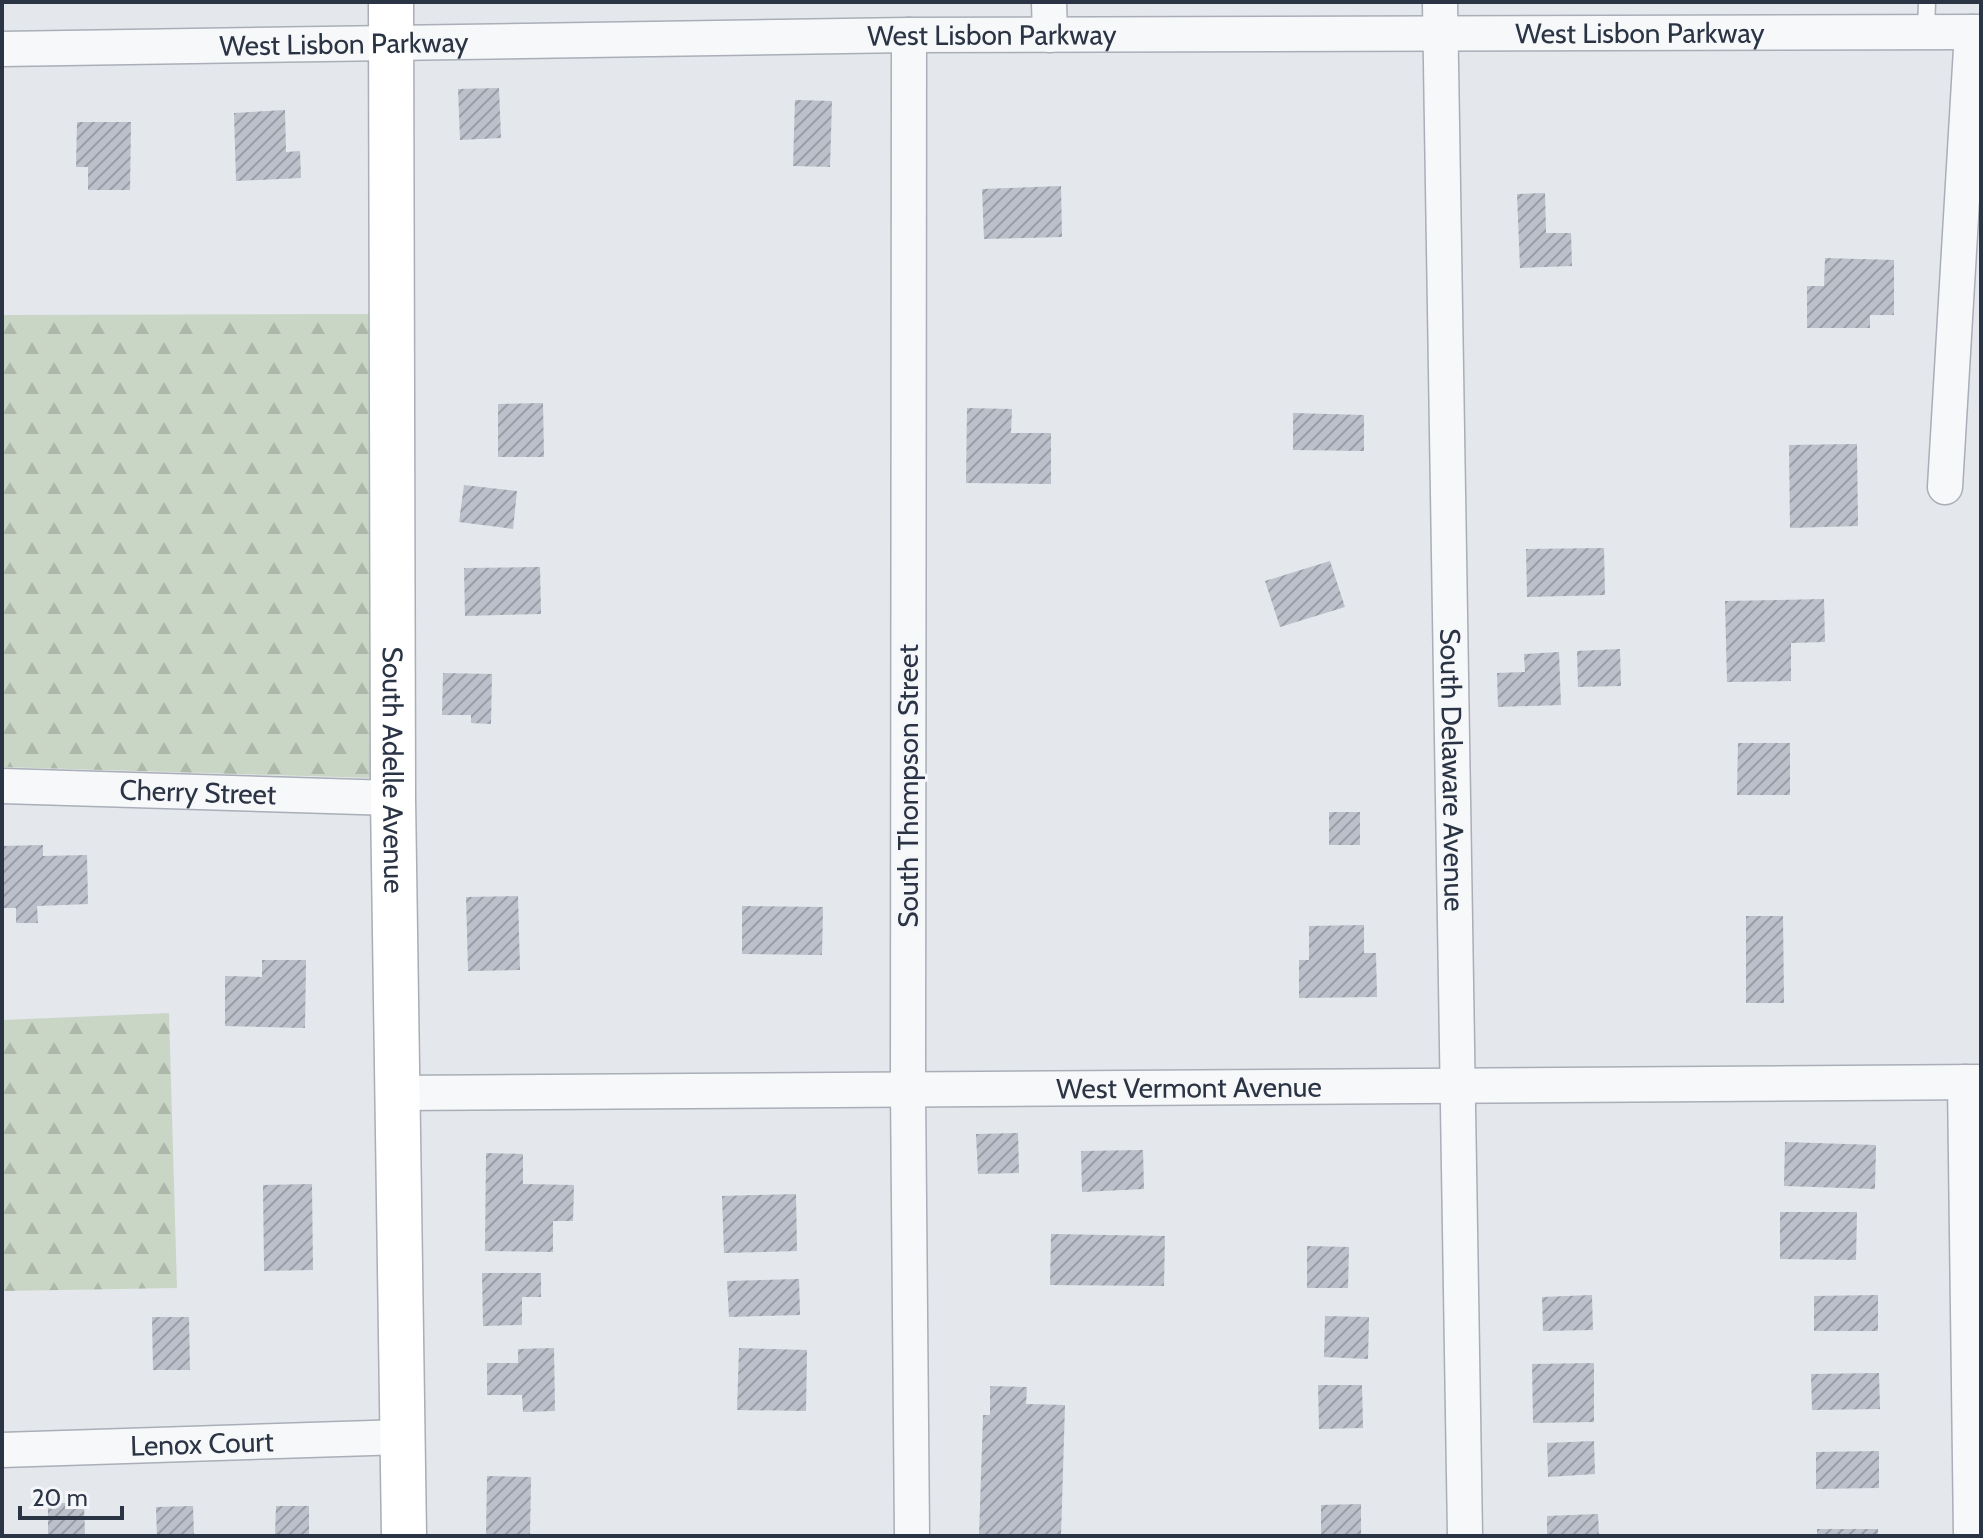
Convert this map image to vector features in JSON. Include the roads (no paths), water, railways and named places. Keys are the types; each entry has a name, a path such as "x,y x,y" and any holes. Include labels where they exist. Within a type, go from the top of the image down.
{"street":[{"name":"West Lisbon Parkway","path":"2,49 391,23 909,35 1049,19 1927,17 1976,32"},
{"name":"South Delaware Avenue","path":"1440,18 1455,1084 1465,1536"},
{"name":"South Adelle Avenue","path":"391,23 393,798 404,1536"},
{"path":"1945,487 1976,32"},
{"name":"South Thompson Street","path":"909,35 908,1090 912,1536"},
{"name":"Cherry Street","path":"2,786 393,798"},
{"path":"1971,1536 1973,1082"},
{"name":"West Vermont Avenue","path":"397,1093 1973,1082"},
{"name":"Lenox Court","path":"2,1450 403,1437"}]}
